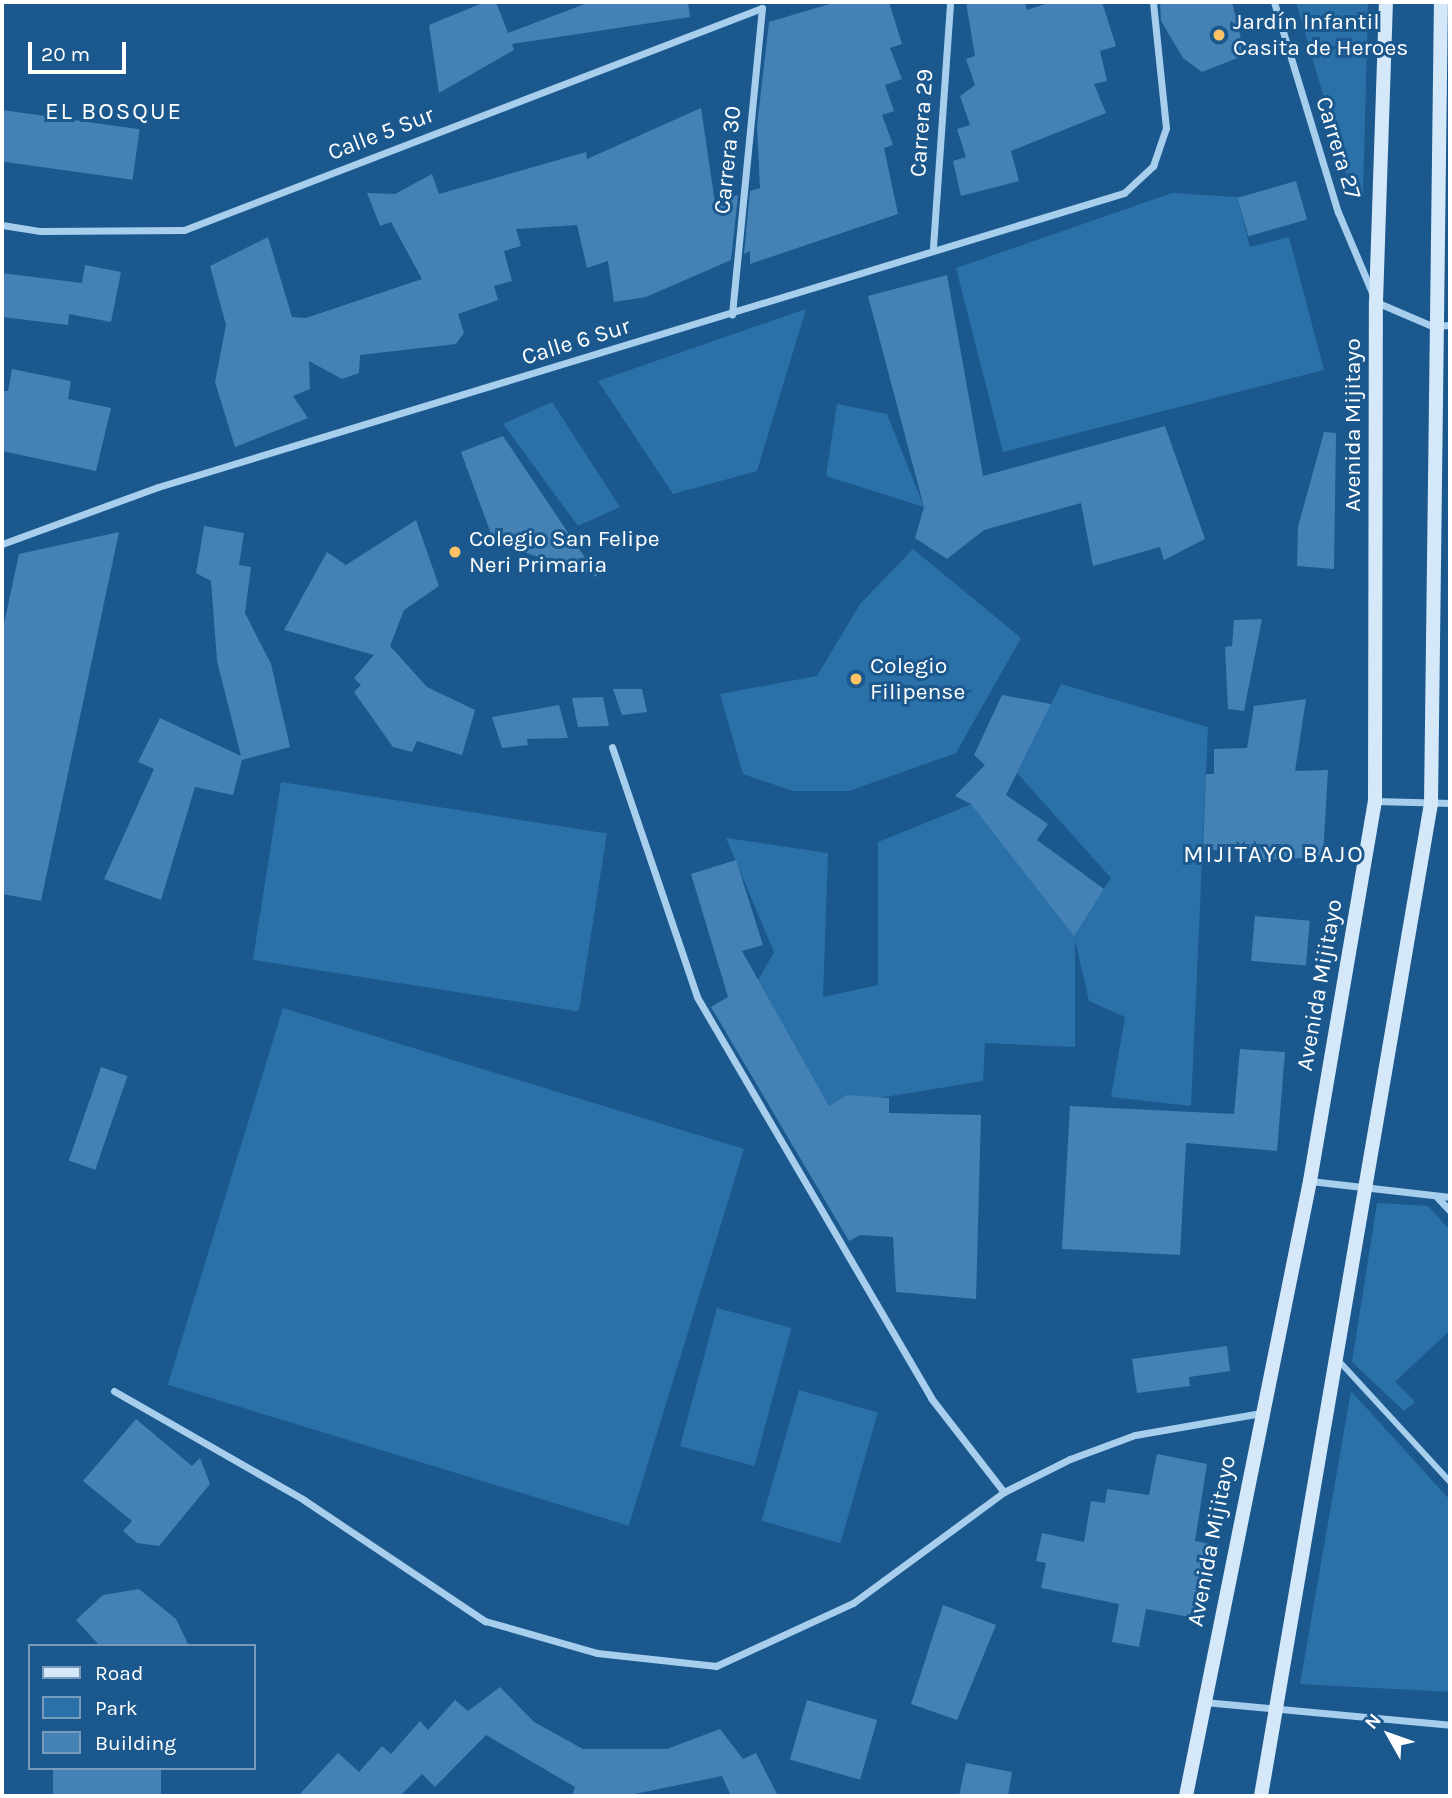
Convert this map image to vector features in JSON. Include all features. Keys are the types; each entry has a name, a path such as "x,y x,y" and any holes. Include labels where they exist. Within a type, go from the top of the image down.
{"main road":[{"name":"Avenida Mijitayo","path":"1186,1796 1261,1413 1310,1181 1374,801 1376,302 1386,2"},
{"path":"1261,1796 1369,1186 1431,804 1432,326 1441,2"}],"street":[{"name":"Carrera 29","path":"933,247 950,2"},
{"name":"Calle 6 Sur","path":"2,544 158,487 732,315 933,247 1124,193 1153,166 1166,128 1153,2"},
{"name":"Carrera 27","path":"1273,2 1338,212 1376,302"},
{"name":"Calle 5 Sur","path":"2,225 41,231 184,230 762,8"},
{"name":"Carrera 30","path":"732,315 762,8"},
{"path":"1376,302 1432,326 1450,325"},
{"path":"612,747 698,997 931,1398 1004,1492"},
{"path":"1374,801 1450,803"},
{"path":"1310,1181 1450,1197"},
{"path":"1437,1196 1450,1211"},
{"path":"1338,1360 1450,1482"},
{"path":"114,1391 303,1500 485,1621 637,1657 716,1666 853,1602 1004,1492 1135,1435 1261,1413"},
{"path":"1204,1702 1450,1725"}],"green space":[{"path":"1296,2 1368,2 1363,195 1348,180"},
{"path":"1172,193 1237,197 1250,247 1289,237 1324,370 1003,452 956,268"},
{"path":"806,309 757,471 673,494 598,381"},
{"path":"552,402 620,507 578,526 503,424"},
{"path":"837,404 887,414 924,507 826,476"},
{"path":"913,549 1021,638 956,753 849,791 793,791 743,774 720,694 817,676 860,604"},
{"path":"1061,684 1208,727 1191,1106 1111,1097 1125,1017 1089,1001 1075,940 1075,1047 985,1043 983,1081 829,1106 758,980 774,952 726,838 828,853 823,997 878,985 878,842 972,804 1074,935 1111,878 1017,773"},
{"path":"281,782 607,834 579,1011 253,960"},
{"path":"283,1008 744,1149 629,1526 168,1385"},
{"path":"1377,1203 1428,1206 1450,1230 1450,1330 1395,1382 1415,1402 1404,1411 1352,1362"},
{"path":"717,1308 791,1328 754,1466 680,1446"},
{"path":"799,1390 878,1413 840,1543 762,1521"},
{"path":"1351,1391 1450,1500 1450,1692 1300,1684"}],"building":[{"path":"485,2 496,2 508,33 590,2 688,2 690,17 512,44 514,50 439,93 429,25"},
{"path":"836,2 889,2 902,44 890,48 902,79 885,85 894,111 882,115 893,145 884,148 898,214 750,264 750,251 744,254 750,191 760,188 757,126 769,22"},
{"path":"966,2 1025,2 1027,10 1051,2 1102,2 1116,46 1100,51 1107,81 1094,84 1106,113 1011,151 1019,181 961,196 953,161 966,157 957,129 970,125 960,96 975,85 966,59 975,56"},
{"path":"1160,2 1232,2 1245,55 1202,72 1183,58 1161,21"},
{"path":"701,108 715,203 738,195 731,260 646,297 614,302 608,261 587,268 577,225 516,229 521,246 504,251 512,281 494,286 498,300 458,314 464,333 456,344 360,355 359,373 342,379 309,361 310,389 293,396 308,418 235,447 215,382 226,325 210,266 268,237 292,317 306,318 422,279 391,222 380,226 367,193 395,194 432,174 439,194 586,152 587,159"},
{"path":"2,110 140,129 133,180 2,162"},
{"path":"1296,181 1307,219 1248,236 1237,198"},
{"path":"85,265 121,272 111,322 69,314 68,325 2,317 2,273 82,283"},
{"path":"947,275 983,476 1165,426 1205,539 1164,560 1160,547 1093,566 1081,503 984,530 947,559 915,538 924,507 868,296"},
{"path":"12,369 71,381 68,399 111,408 96,471 2,451 2,391 8,391"},
{"path":"1324,432 1336,433 1334,569 1297,566 1298,527"},
{"path":"503,436 598,577 494,542 461,452"},
{"path":"416,520 439,586 404,610 390,646 427,687 475,710 462,755 417,741 412,752 393,747 354,692 361,685 354,678 374,655 284,630 327,552 346,565"},
{"path":"204,526 244,533 239,565 251,567 245,613 271,664 290,747 242,760 233,795 195,787 161,900 104,879 154,769 138,762 160,718 241,756 217,661 211,581 196,573"},
{"path":"119,532 41,901 2,894 2,633 19,554"},
{"path":"1262,619 1244,711 1228,709 1225,647 1232,646 1234,620"},
{"path":"613,689 642,689 647,712 622,715"},
{"path":"1002,695 1051,704 1006,795 1048,824 1037,840 1104,889 1074,936 971,804 955,796 985,765 974,755"},
{"path":"603,697 609,726 578,727 572,698"},
{"path":"1306,699 1295,771 1328,770 1323,857 1257,860 1255,851 1203,850 1206,774 1214,774 1214,749 1247,748 1254,706"},
{"path":"559,705 568,738 527,739 528,745 502,748 492,717"},
{"path":"736,860 763,945 742,951 829,1106 847,1095 889,1098 889,1113 981,1115 976,1299 896,1292 893,1237 860,1235 849,1241 711,1007 728,997 691,874"},
{"path":"1255,916 1310,921 1306,966 1251,961"},
{"path":"1240,1049 1285,1052 1277,1151 1186,1143 1180,1255 1062,1249 1070,1106 1234,1114"},
{"path":"101,1067 127,1076 95,1170 69,1161"},
{"path":"1227,1346 1230,1371 1189,1377 1190,1386 1137,1393 1132,1359"},
{"path":"136,1419 192,1466 200,1458 210,1484 159,1546 137,1543 123,1531 132,1521 83,1481"},
{"path":"1157,1454 1207,1464 1195,1541 1210,1544 1195,1618 1146,1609 1139,1647 1112,1642 1119,1604 1041,1588 1046,1563 1036,1561 1042,1533 1084,1542 1091,1501 1105,1503 1107,1489 1149,1495"},
{"path":"139,1589 176,1619 188,1644 98,1644 76,1620 103,1595"},
{"path":"943,1605 996,1625 957,1720 911,1704"},
{"path":"500,1687 534,1722 583,1749 667,1749 720,1729 743,1759 756,1753 778,1796 731,1796 722,1776 625,1796 572,1796 575,1787 486,1735 435,1787 422,1774 400,1796 298,1796 338,1753 359,1772 382,1746 391,1754 420,1721 428,1730 455,1700 468,1711"},
{"path":"807,1700 877,1720 860,1780 790,1760"},
{"path":"966,1763 1012,1772 1008,1796 959,1796"},
{"path":"53,1770 161,1770 161,1796 53,1796"}],"place":[{"name":"Jardín Infantil Casita de Heroes","path":"1219,35"},
{"name":"Colegio San Felipe Neri Primaria","path":"455,552"},
{"name":"Colegio Filipense","path":"856,679"}],"district":[{"name":"EL BOSQUE","path":"114,112"},
{"name":"MIJITAYO BAJO","path":"1274,855"}]}
